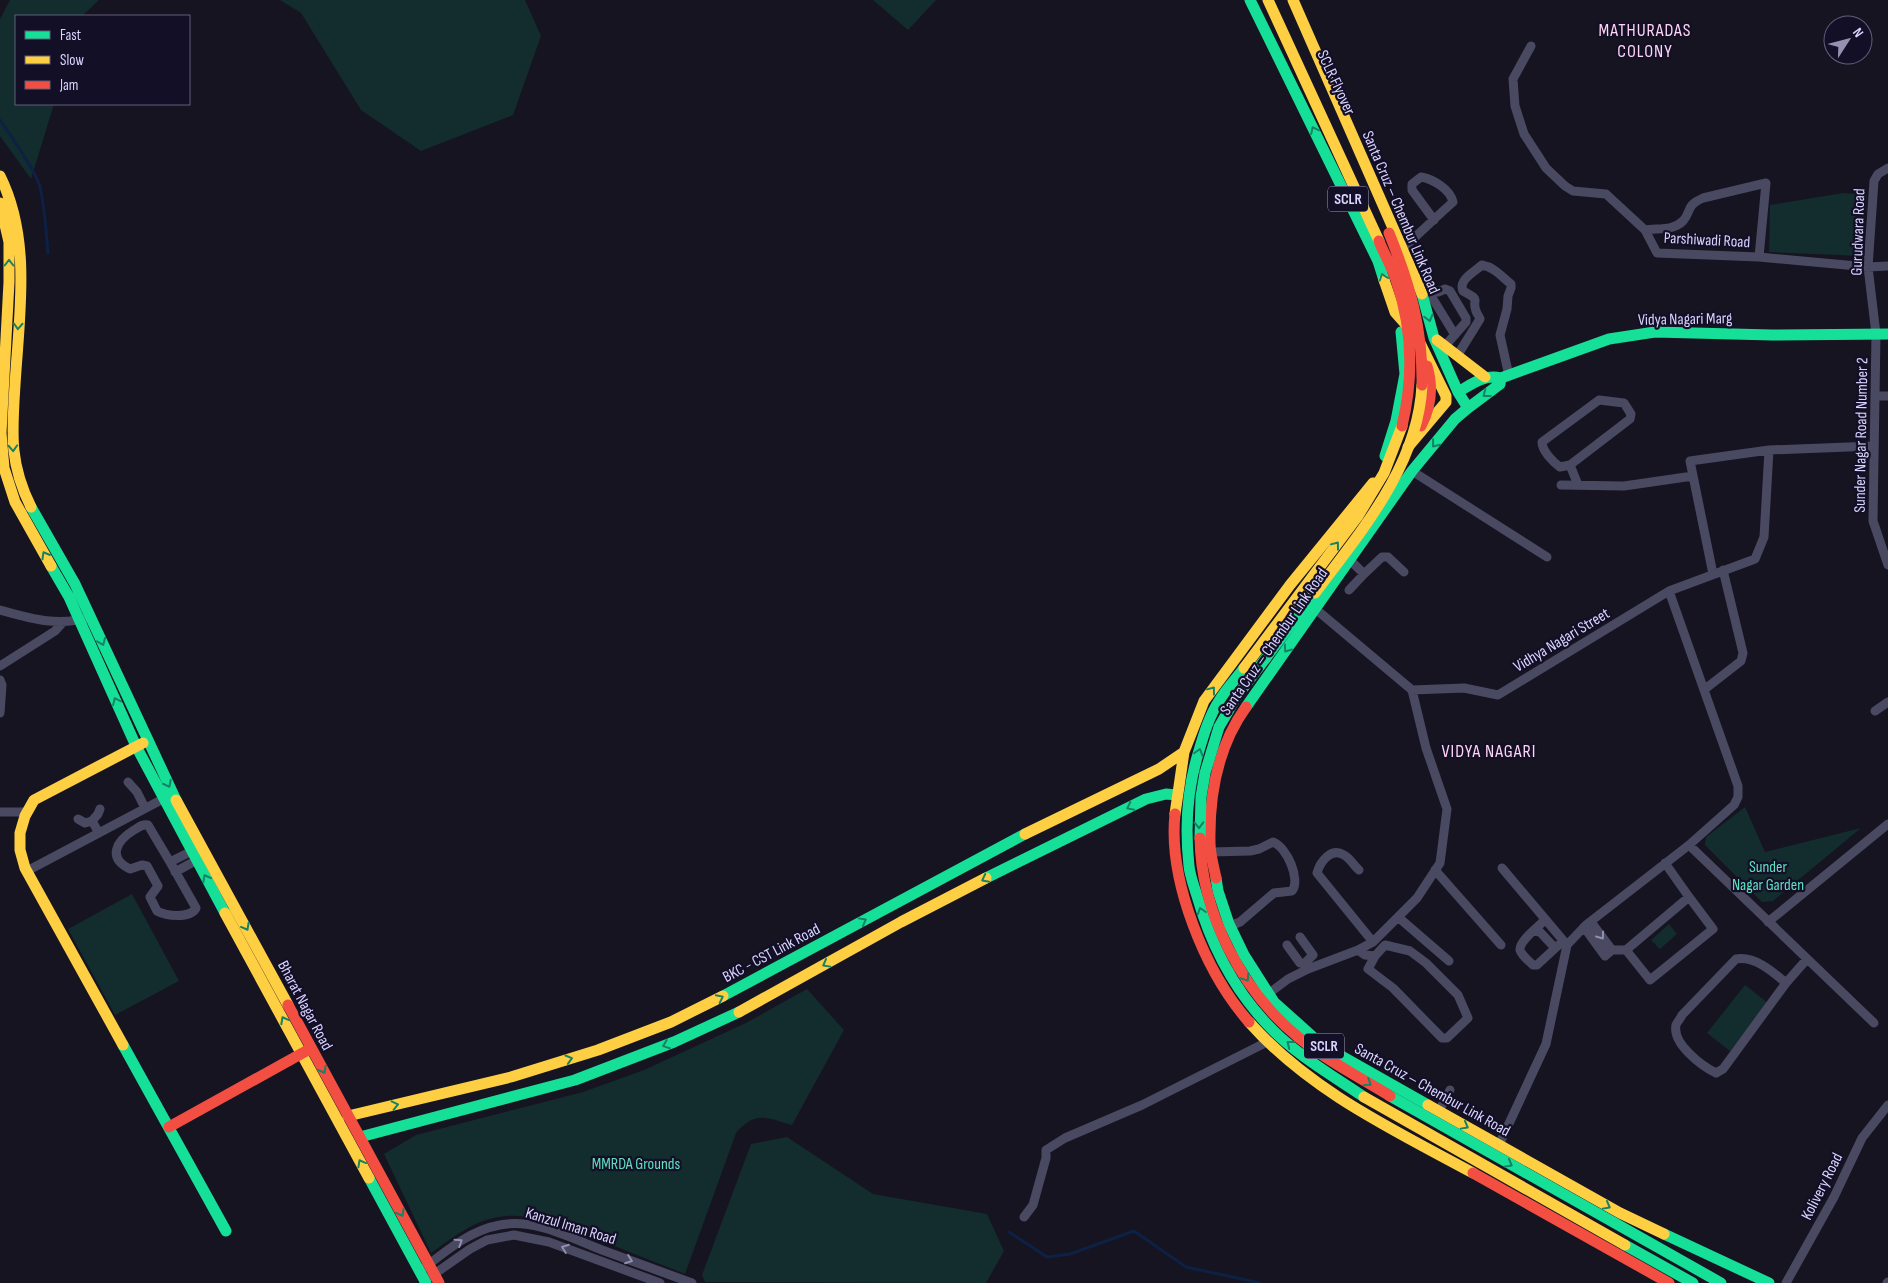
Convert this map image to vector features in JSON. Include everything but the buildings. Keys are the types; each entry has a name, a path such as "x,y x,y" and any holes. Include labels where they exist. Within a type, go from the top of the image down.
{"main road":[{"name":"SCLR","path":"1250,0 1378,261 1395,311 1417,337 1446,396 1446,402"},
{"path":"1268,0 1396,279 1407,321 1411,361 1409,397 1400,435 1384,473 1358,516 1218,702 1202,740 1192,774 1187,818 1189,868 1198,904 1210,937 1226,970 1246,999 1280,1037 1307,1058 1378,1106 1693,1283"},
{"name":"SCLR Flyover","path":"1281,0 1407,275 1419,319 1423,360 1421,399 1411,439 1395,479 1368,523 1229,708 1213,744 1204,776 1199,818 1201,866 1221,933 1236,964 1255,992 1288,1028 1314,1048 1384,1094 1721,1283"},
{"name":"Santa Cruz – Chembur Link Road","path":"1292,0 1403,248 1431,296 1434,338 1458,392 1468,408 1455,419 1412,471 1234,724 1220,760 1211,803 1210,845 1218,891 1230,926 1244,955 1274,1002 1322,1045 1620,1213 1769,1283"},
{"path":"0,176 17,221 20,241 2,433 4,468 15,502 74,595 142,743 34,800 26,812 19,849 27,871 226,1231"},
{"path":"0,203 9,242 15,282"},
{"path":"1365,492 1384,459 1396,421 1405,374 1401,333 1395,311 1431,296"},
{"name":"Vidya Nagari Marg","path":"1485,377 1505,377 1609,339 1655,332 1772,335 1888,334"},
{"path":"1405,450 1425,420 1430,398 1430,374 1417,337"},
{"path":"1434,338 1485,377 1458,392"},
{"name":"Vidya Nagari Marg","path":"1468,408 1500,384 1505,377"},
{"name":"Santa Cruz – Chembur Link Road","path":"1458,392 1446,402 1405,450 1365,492 1290,585 1204,702 1184,752 1177,795 1175,834 1177,862 1184,896 1199,940 1213,969 1246,1018 1267,1042 1295,1067 1343,1100 1669,1283"},
{"path":"1446,402 1455,419"},
{"name":"Bharat Nagar Road","path":"142,743 163,798 194,856 307,1051 360,1137 429,1276"},
{"name":"Bharat Nagar Road","path":"142,743 171,790 307,1051 429,1276"},
{"name":"BKC - CST Link Road","path":"348,1116 511,1077 598,1050 671,1022 740,988 1033,830 1159,769 1184,752"},
{"path":"360,1137 575,1080 674,1042 749,1008 927,909 1043,849 1146,799 1166,794 1177,795"},
{"path":"1033,830 1043,849"},
{"path":"916,892 927,909"},
{"path":"1213,969 1244,955"},
{"path":"638,1034 646,1053"},
{"path":"169,1127 307,1051"},
{"path":"545,1066 551,1086"},
{"path":"1320,1084 1327,1082 1374,1111 1678,1283"}],"street":[{"name":"Parshiwadi Road","path":"1531,46 1513,78 1515,106 1524,134 1546,168 1565,186 1573,192 1606,194 1645,230 1657,253 1760,257 1868,267"},
{"name":"Gurudwara Road","path":"1876,334 1868,267 1874,181 1878,174 1888,168"},
{"path":"1403,248 1434,220 1453,202 1452,196 1431,179 1421,177 1412,184 1412,190 1434,220"},
{"path":"1645,230 1665,229 1677,225 1684,220 1688,208 1695,201 1766,183 1760,257"},
{"path":"1457,356 1480,319 1476,312 1475,297 1463,291 1462,282 1482,265 1486,265 1511,284 1512,288 1508,296 1507,309 1500,336 1505,377"},
{"path":"1868,267 1888,266"},
{"path":"1444,347 1455,335 1466,322 1466,318 1450,291 1442,289 1431,296 1455,335"},
{"name":"Sunder Nagar Road Number 2","path":"1876,334 1873,520 1888,565"},
{"path":"1876,396 1888,396"},
{"path":"1599,400 1624,403 1631,414 1630,419 1570,464 1560,467 1554,463 1542,447 1542,442 1599,400"},
{"path":"1713,574 1690,460 1769,450 1874,446"},
{"name":"Vidhya Nagari Street","path":"1412,690 1464,688 1498,695 1669,591 1754,559 1764,537 1769,450"},
{"path":"1570,464 1578,485"},
{"path":"1412,471 1547,557"},
{"path":"1561,485 1624,486 1693,476"},
{"path":"1349,590 1382,557 1388,557 1404,572"},
{"path":"1350,560 1364,574"},
{"path":"1705,689 1741,661 1743,653 1723,570"},
{"path":"1268,994 1306,966 1358,950 1373,942 1417,898 1440,863 1447,809 1426,748 1412,690 1315,609 1290,585"},
{"path":"1545,920 1521,943 1520,949 1533,965 1537,965 1555,948 1565,943 1689,845 1734,805 1738,797 1738,786 1669,591"},
{"path":"0,610 40,622 86,619"},
{"path":"0,666 55,631 63,622"},
{"path":"0,680 2,685 0,713"},
{"path":"1875,711 1888,702"},
{"path":"128,782 137,792 145,808"},
{"path":"27,871 163,798"},
{"path":"78,819 85,823 92,821 100,808"},
{"path":"0,812 26,812"},
{"path":"92,821 99,833"},
{"path":"144,824 148,825 170,862 196,908 187,915 164,914 157,911 150,897 158,886 147,866 142,865 130,869 121,864 115,852 121,838 144,824"},
{"path":"1768,922 1888,824"},
{"path":"1211,852 1250,851 1274,842 1280,844 1291,864 1296,881 1292,891 1274,893 1240,922 1230,926"},
{"path":"1689,845 1874,1023"},
{"path":"1358,870 1346,855 1336,853 1322,862 1318,873 1373,942"},
{"path":"170,862 194,856"},
{"path":"175,872 194,856"},
{"path":"1626,950 1650,980 1713,929 1665,864"},
{"path":"1502,868 1565,943"},
{"path":"1435,870 1501,945"},
{"path":"1587,924 1608,953 1626,950 1689,897"},
{"path":"1398,917 1449,961"},
{"path":"1533,932 1540,932 1555,948"},
{"path":"1300,937 1313,955 1306,966"},
{"path":"1499,1145 1546,1044 1565,943"},
{"path":"1385,945 1410,951 1426,963 1458,996 1468,1016 1466,1021 1447,1038 1442,1038 1393,988 1368,969 1375,956 1385,945"},
{"path":"1287,946 1300,963 1306,966"},
{"path":"1358,950 1375,956"},
{"path":"1786,983 1771,970 1746,958 1736,959 1682,1015 1676,1025 1676,1034 1686,1050 1704,1067 1716,1073 1723,1069 1786,983 1807,959"},
{"path":"1024,1217 1033,1205 1046,1158 1046,1150 1065,1138 1142,1105 1267,1042"},
{"path":"1439,1111 1450,1090"},
{"name":"Kolivery Road","path":"1786,1283 1834,1197 1862,1138 1888,1105"},
{"name":"Kanzul Iman Road","path":"429,1276 464,1239 483,1230 514,1223 526,1224 553,1232 692,1283"},
{"name":"Kanzul Iman Road","path":"429,1276 478,1244 514,1234 550,1242 660,1283"}],"green space":[{"path":"10,0 99,0 83,15 15,15 15,105 54,105 31,179 0,136 0,19"},
{"path":"280,0 525,0 541,36 513,115 421,151 361,110 301,13"},
{"path":"873,0 936,0 908,30"},
{"path":"1843,193 1867,195 1861,256 1769,252 1770,205"},
{"name":"Sunder Nagar Garden","path":"1745,807 1765,852 1861,828 1773,901 1762,902 1705,845 1706,837"},
{"path":"132,894 179,981 115,1015 68,929"},
{"path":"1669,924 1677,934 1660,949 1651,940"},
{"path":"1745,985 1768,1003 1730,1051 1707,1033"},
{"name":"MMRDA Grounds","path":"807,989 844,1030 792,1125 769,1118 762,1118 750,1121 736,1133 685,1274 550,1222 522,1216 508,1216 485,1220 461,1232 431,1253 384,1154 416,1135 583,1092 644,1070 746,1023"},
{"path":"787,1137 873,1194 987,1214 1004,1251 986,1283 705,1282 702,1275 751,1144"}],"waterway":[{"path":"0,120 38,180 44,212 48,253"},
{"path":"1009,1232 1047,1257 1070,1254 1134,1231 1186,1267 1260,1283"}],"traffic: fast":[{"path":"1250,0 1378,261 1384,280"},
{"path":"1246,707 1412,471 1455,419 1468,408 1458,392 1434,338 1422,294"},
{"path":"1385,456 1396,421 1405,374 1401,332"},
{"path":"1458,392 1473,383 1489,377 1501,378 1609,339 1655,332 1772,335 1888,334"},
{"path":"1468,408 1500,384 1501,378"},
{"path":"31,507 75,584 176,800"},
{"path":"51,566 69,597 136,746 225,913"},
{"path":"1200,838 1201,797 1205,773 1219,727 1237,696 1315,593"},
{"path":"1244,668 1215,707 1204,734 1194,768 1187,824 1191,877 1203,916 1219,954 1240,990 1252,1006 1280,1037 1310,1061 1364,1097"},
{"path":"986,878 1146,799 1166,794 1177,795"},
{"path":"723,996 1025,834"},
{"path":"1216,878 1218,891 1229,924 1244,955 1274,1002 1322,1045 1428,1105"},
{"path":"360,1137 575,1080 674,1042 739,1012"},
{"path":"123,1045 226,1231"},
{"path":"1390,1096 1721,1283"},
{"path":"369,1178 426,1283"},
{"path":"1664,1234 1769,1283"},
{"path":"1625,1245 1693,1283"}],"traffic: slow":[{"path":"1268,0 1379,241"},
{"path":"1293,0 1422,294"},
{"path":"0,176 10,201 20,252 20,305 13,433 15,462 31,507"},
{"path":"0,203 9,242 9,282 1,433 4,468 15,502 51,566"},
{"path":"1384,280 1395,312 1417,337 1446,396 1446,402 1408,447"},
{"path":"1437,340 1485,377"},
{"path":"1315,593 1351,546 1399,470 1410,443 1418,415 1422,385"},
{"path":"1244,668 1358,516 1384,473 1402,426"},
{"path":"1175,814 1184,752 1204,701 1290,585 1373,483"},
{"path":"123,1045 25,868 20,850 20,833 25,816 34,800 143,743"},
{"path":"1025,834 1159,769 1184,752"},
{"path":"176,800 288,1005"},
{"path":"739,1012 901,922 986,878"},
{"path":"225,913 369,1178"},
{"path":"348,1116 511,1077 598,1050 671,1022 723,996"},
{"path":"1249,1022 1273,1047 1326,1089 1383,1125 1473,1173"},
{"path":"1364,1097 1625,1245"},
{"path":"1428,1105 1620,1213 1664,1234"}],"traffic: jam":[{"path":"1389,233 1409,289 1418,326 1422,385"},
{"path":"1379,241 1402,298 1409,335 1409,389 1402,426"},
{"path":"1421,426 1430,396 1427,366"},
{"path":"1216,878 1211,856 1210,825 1217,772 1228,738 1246,707"},
{"path":"1175,814 1174,840 1177,868 1193,924 1204,952 1218,978 1249,1022"},
{"path":"1200,838 1202,866 1216,921 1242,973 1277,1018 1298,1037 1331,1061 1390,1096"},
{"path":"288,1005 439,1283"},
{"path":"169,1127 308,1050"},
{"path":"1473,1173 1669,1283"}],"district":[{"name":"MATHURADAS COLONY","path":"1645,40"},
{"name":"VIDYA NAGARI","path":"1489,751"}]}
